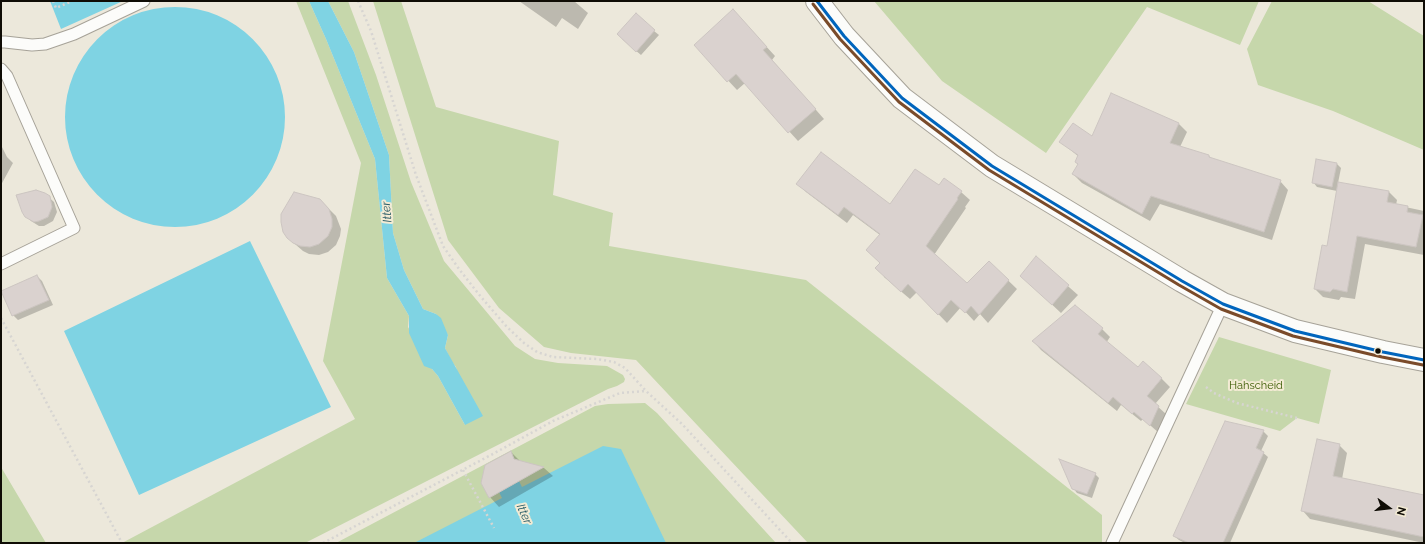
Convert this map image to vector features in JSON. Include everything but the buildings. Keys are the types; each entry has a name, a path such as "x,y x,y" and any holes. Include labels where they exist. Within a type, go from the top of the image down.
{"main road":[{"path":"817,1 844,36 902,98 992,166 1182,282 1223,304 1295,331 1424,360"}],"lane":[{"path":"1,42 32,45 45,44 74,34 144,1"},
{"path":"1,69 7,76 74,228 1,264"},
{"path":"1112,543 1223,304"}],"path":[{"path":"52,1 56,8 72,1"},
{"path":"358,1 370,32 416,175 443,246 459,269 507,327 524,343 537,352 554,357 597,359 614,362 625,368 646,391 682,424 792,543"},
{"path":"1,318 122,543"},
{"path":"1189,375 1214,393 1237,403 1297,418"},
{"path":"324,543 553,421 620,393 646,391"},
{"path":"463,470 494,528"}],"green space":[{"path":"296,1 309,1 375,159 387,278 409,316 408,327 432,369 438,376 465,425 456,367 445,348 448,335 436,314 423,309 404,270 393,233 389,155 354,52 328,1 348,1 376,75 411,182 444,261 515,346 535,359 558,363 607,366 623,375 625,379 624,382 617,386 608,389 305,543 122,543 355,419 323,361 361,163"},
{"path":"373,1 401,1 436,107 559,141 553,195 613,213 609,246 806,280 1102,515 1102,543 808,543 636,360 571,353 544,347 499,308 448,240"},
{"path":"874,1 1259,1 1240,45 1147,7 1046,153 942,81"},
{"path":"1272,1 1368,1 1424,36 1424,150 1333,111 1258,85 1247,49"},
{"name":"Hahscheid","path":"1219,337 1331,370 1319,424 1297,418 1280,431 1186,404"},
{"path":"645,403 657,413 776,543 336,543 595,406 608,404"},
{"path":"1,467 46,543 1,543"}],"water":[{"path":"50,1 123,1 61,29"},
{"name":"Itter","path":"309,1 328,1 354,52 389,155 393,233 404,270 423,309 436,314 441,318 448,335 445,348 483,416 465,425 438,376 432,369 424,366 409,333 409,316 387,278 375,159"},
{"path":"175,7 196,9 227,20 253,39 272,65 283,96 285,117 283,138 272,169 253,195 227,214 196,225 175,227 154,225 123,214 97,195 78,169 67,138 65,117 67,96 78,65 97,39 123,20 154,9"},
{"path":"250,241 331,407 139,495 64,331"},
{"name":"Itter","path":"603,446 621,449 666,543 414,543 502,498 499,492 519,481 522,487"}],"transit line":[{"path":"817,1 844,36 902,98 992,166 1182,281 1223,304 1295,331 1424,360"},
{"path":"813,4 840,39 899,102 989,170 1179,285 1221,309 1293,336 1423,365"}]}
